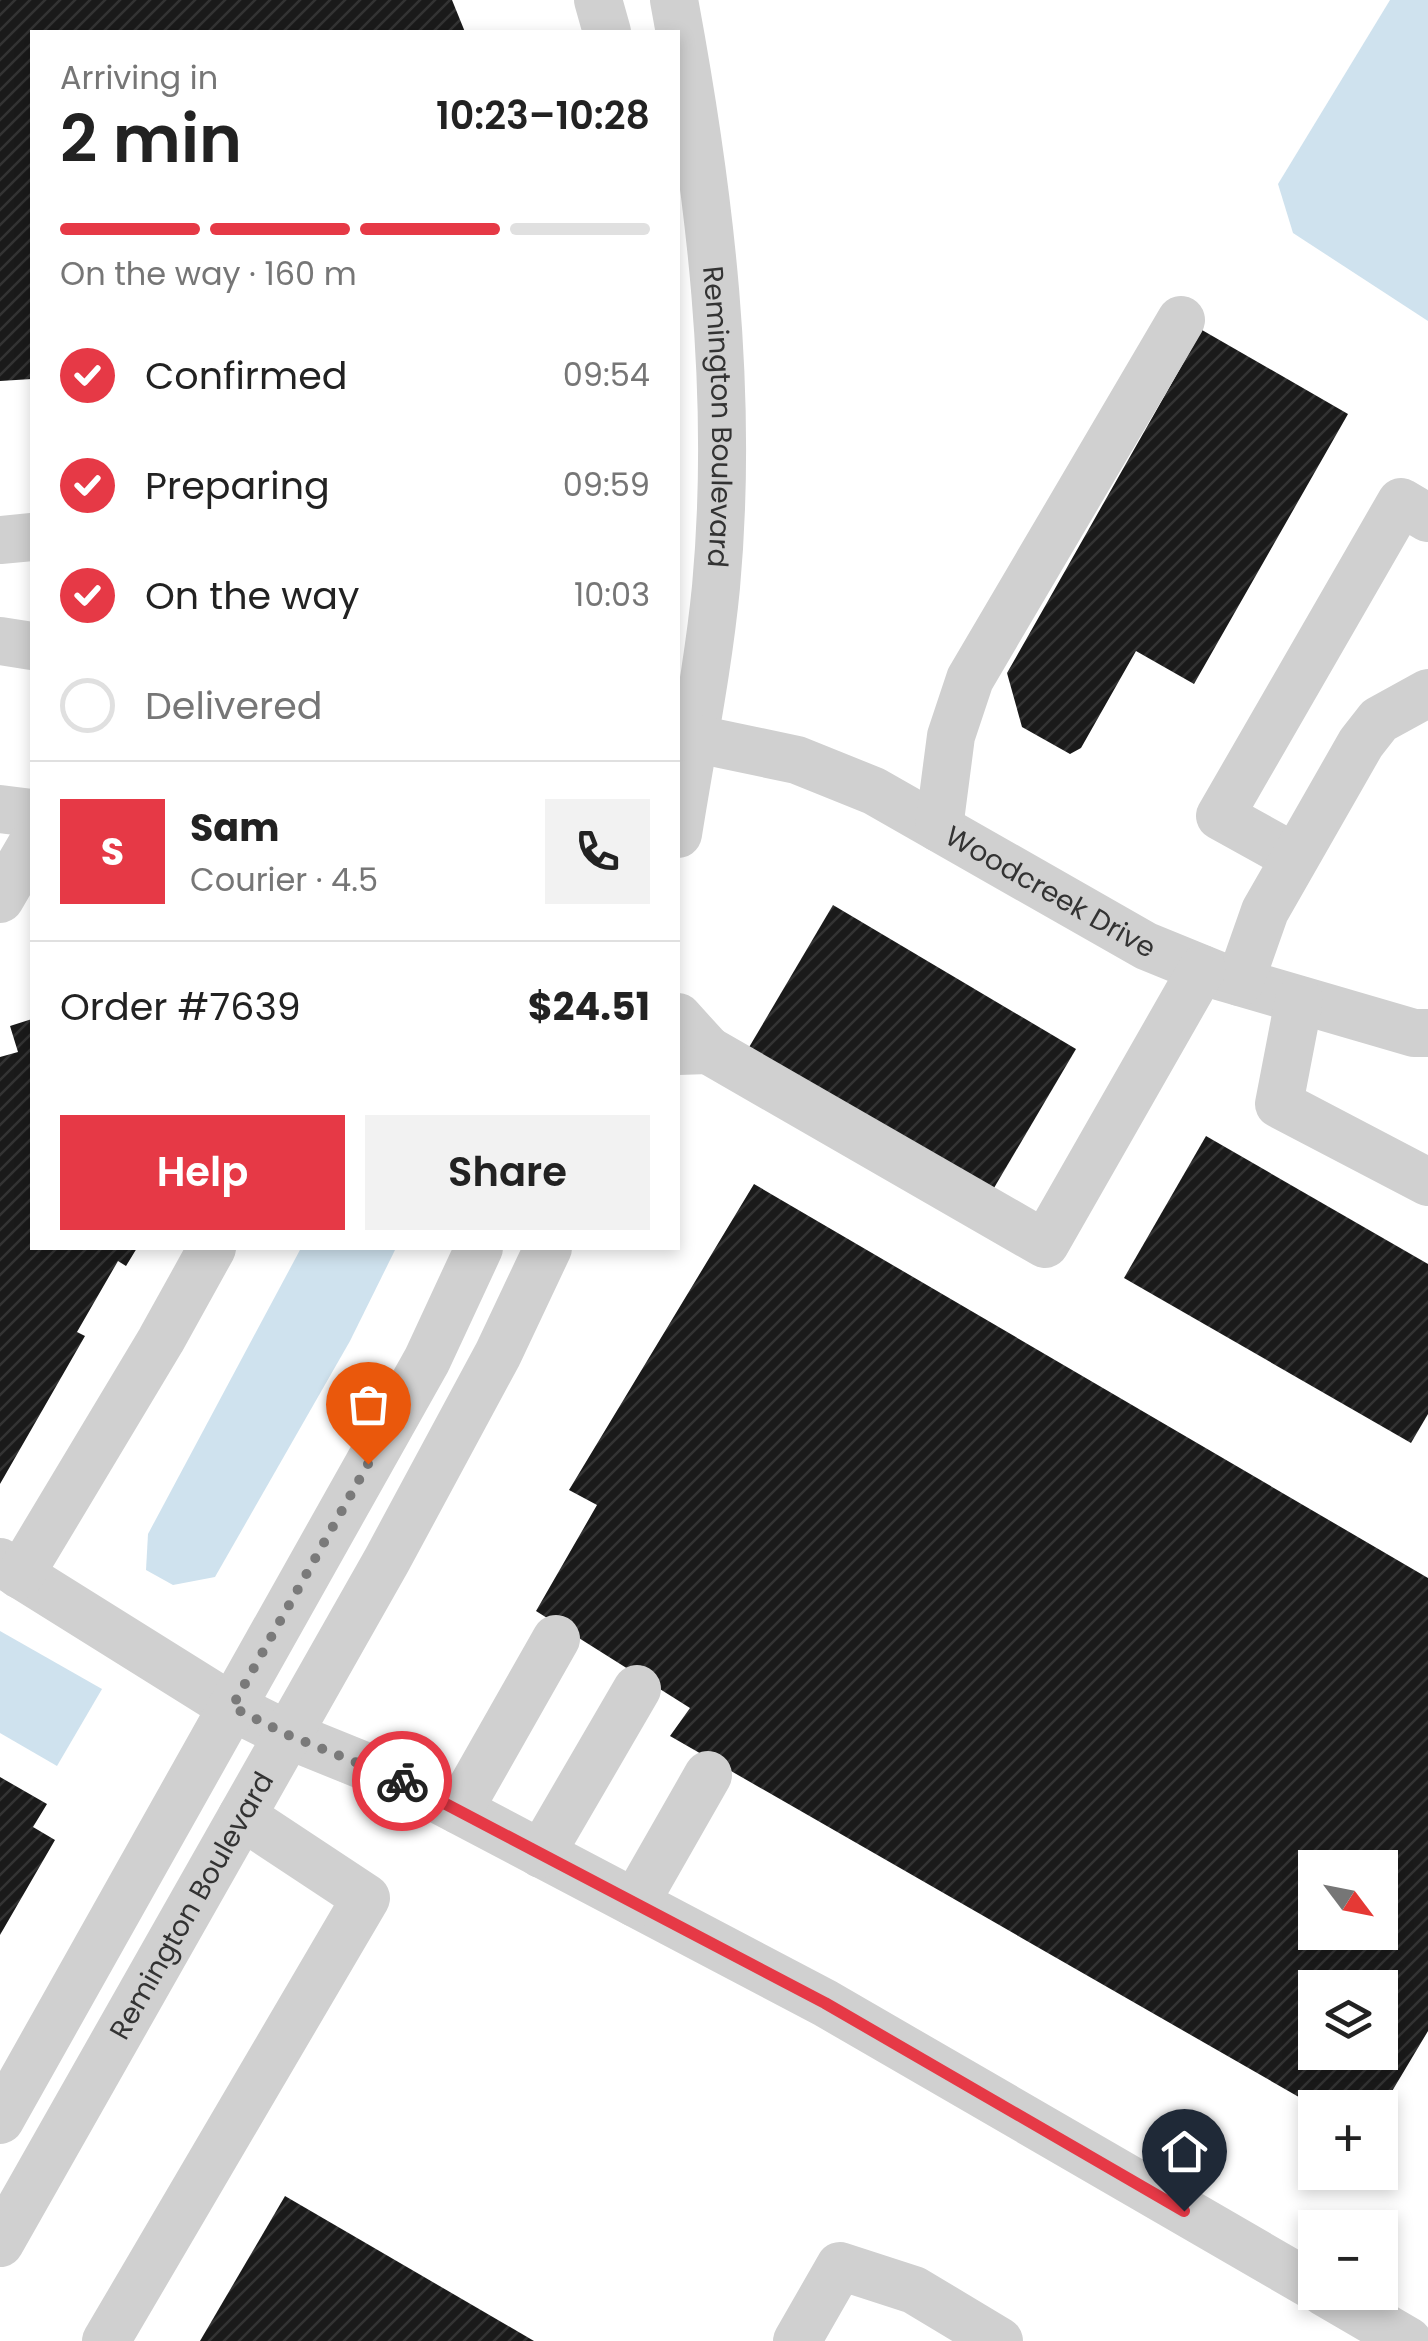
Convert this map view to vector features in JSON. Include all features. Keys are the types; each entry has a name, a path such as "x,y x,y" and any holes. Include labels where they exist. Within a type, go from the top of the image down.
{"street":[{"path":"598,0 606,30"},
{"name":"Remington Boulevard","path":"674,0 679,30"},
{"name":"Remington Boulevard","path":"680,34 698,136 718,310 720,452 716,587 686,737 680,810"},
{"path":"939,828 951,736 970,679 1182,320"},
{"path":"1294,858 1220,816 1401,502 1428,518"},
{"path":"0,540 30,536"},
{"path":"0,641 30,646"},
{"path":"688,1040 1045,1244 1265,911 1360,743 1379,720 1428,693"},
{"name":"Woodcreek Drive","path":"686,737 797,760 874,791 1146,946 1299,1000 1428,1033"},
{"path":"0,809 30,813"},
{"path":"0,899 30,847"},
{"path":"1299,1000 1279,1104 1428,1182"},
{"path":"211,1250 161,1340 10,1569 232,1707 288,1735 410,1784 825,2003 1298,2277"},
{"path":"0,2120 426,1360 478,1250"},
{"name":"Remington Boulevard","path":"0,2243 498,1354 547,1250"},
{"path":"459,1810 556,1639"},
{"path":"540,1854 637,1689"},
{"path":"635,1903 708,1775"},
{"path":"106,2341 366,1898 242,1816"},
{"path":"797,2341 840,2266 914,2290 998,2341"},
{"path":"1355,2310 1408,2341"}],"water":[{"path":"1390,0 1428,0 1428,321 1293,233 1278,184"},
{"path":"300,1250 395,1250 350,1341 215,1577 173,1585 146,1570 148,1534"},
{"path":"0,1631 102,1689 57,1766 0,1733"}],"building":[{"path":"0,0 452,0 464,30 30,30 30,379 0,381"},
{"path":"1202,330 1348,414 1194,684 1136,651 1081,748 1070,754 1022,727 1007,673"},
{"path":"833,905 1076,1049 991,1193 748,1049"},
{"path":"30,1020 30,1250 136,1250 126,1266 118,1261 77,1332 85,1336 0,1484 0,1057 18,1052 10,1026"},
{"path":"1206,1136 1428,1264 1428,1414 1411,1443 1124,1278"},
{"path":"754,1184 1428,1578 1428,2031 1393,2090 1298,2090 1298,2097 670,1736 690,1708 536,1611 597,1505 569,1490"},
{"path":"0,1777 47,1804 33,1827 55,1840 0,1935"},
{"path":"285,2196 534,2341 200,2341"}],"way so far":[{"path":"368,1464 232,1707 288,1735 402,1781"}],"route":[{"path":"402,1781 825,2003 1184,2211"}]}
